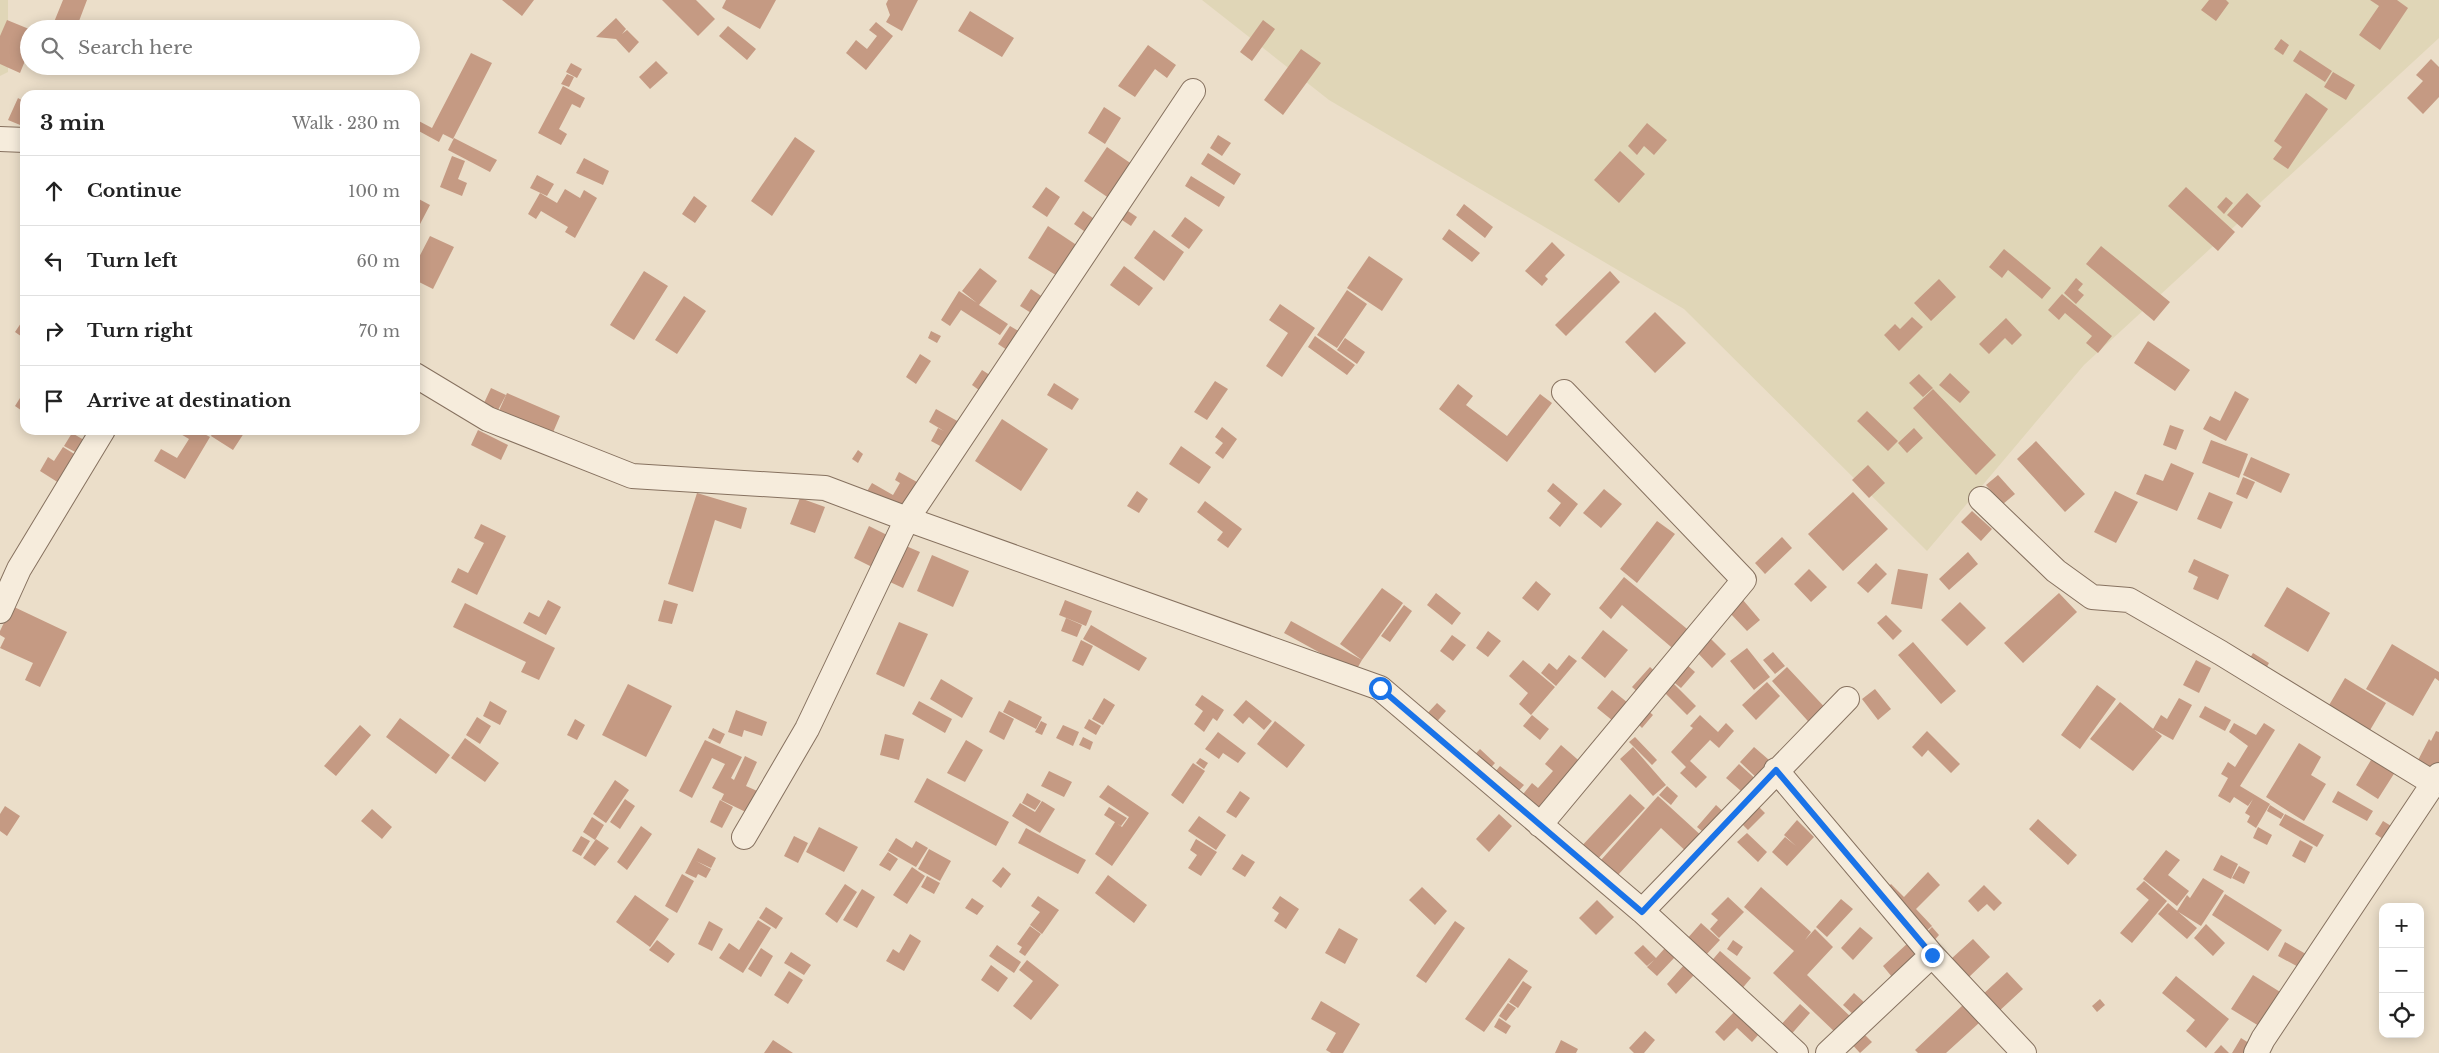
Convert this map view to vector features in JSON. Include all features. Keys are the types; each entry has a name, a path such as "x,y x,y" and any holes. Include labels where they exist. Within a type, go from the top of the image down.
{"street":[{"path":"744,837 807,729 907,520 1193,91"},
{"path":"0,140 20,140"},
{"path":"420,378 488,419 632,476 825,488 907,520 1380,688 1642,912 1796,1053"},
{"path":"1540,825 1744,580 1564,392"},
{"path":"0,610 20,569 100,435"},
{"path":"1981,499 2056,571 2092,597 2129,600 2436,779 2263,1039 2256,1053"},
{"path":"1642,912 1776,770 1847,699"},
{"path":"1776,770 1932,955 2024,1053"},
{"path":"1828,1053 1932,955"}],"shaded area":[{"path":"0,0 8,0 8,72 0,76"},
{"path":"1202,0 2439,0 2439,38 2084,365 1927,551 1684,309 1329,100"}],"building":[{"path":"63,0 87,0 79,20 55,20"},
{"path":"502,0 534,0 522,16"},
{"path":"662,0 696,0 715,19 698,36"},
{"path":"726,0 776,0 760,29 722,8"},
{"path":"888,0 918,0 902,31 886,22 890,15 886,4"},
{"path":"2209,0 2226,0 2229,3 2216,21 2201,10"},
{"path":"2370,0 2397,0 2408,8 2380,50 2359,35 2379,6"},
{"path":"970,11 1014,38 1002,57 958,31"},
{"path":"616,18 626,29 622,34 627,30 639,42 629,53 616,39 596,37"},
{"path":"7,20 20,25 20,73 0,64 0,36"},
{"path":"1263,20 1275,29 1252,61 1240,52"},
{"path":"876,22 893,36 866,70 846,53 856,40 867,49 877,36 869,30"},
{"path":"728,26 756,49 747,60 719,36"},
{"path":"2281,39 2289,45 2283,55 2274,49"},
{"path":"1148,45 1176,65 1167,78 1155,69 1135,97 1118,86"},
{"path":"1301,49 1321,63 1283,115 1264,100"},
{"path":"2300,50 2332,71 2325,82 2293,61"},
{"path":"471,53 492,63 453,139 443,134 439,142 420,132 420,122 432,128"},
{"path":"2431,59 2439,67 2439,97 2423,114 2407,98 2423,81 2416,75"},
{"path":"656,61 668,73 650,89 639,77"},
{"path":"571,63 582,69 577,78 566,72"},
{"path":"2333,72 2355,85 2346,100 2324,87"},
{"path":"567,74 574,77 569,87 561,84"},
{"path":"563,86 585,98 580,108 572,104 559,129 567,134 561,145 538,133"},
{"path":"2306,93 2328,109 2288,169 2273,159 2282,147 2274,141"},
{"path":"18,98 20,99 20,125 8,120"},
{"path":"1104,107 1121,118 1105,144 1088,133"},
{"path":"1647,123 1667,140 1654,155 1644,146 1637,155 1628,146"},
{"path":"1218,135 1231,143 1222,156 1210,148"},
{"path":"795,137 815,151 772,216 751,201"},
{"path":"454,138 497,160 490,172 448,150"},
{"path":"1107,147 1139,169 1116,203 1084,181"},
{"path":"1620,151 1645,174 1619,203 1594,180"},
{"path":"1208,153 1241,174 1234,185 1201,164"},
{"path":"452,156 465,161 458,179 467,183 462,196 440,187"},
{"path":"584,158 609,171 603,185 576,173"},
{"path":"537,175 554,184 547,196 530,188"},
{"path":"1191,176 1225,197 1219,207 1185,186"},
{"path":"1046,187 1060,197 1047,217 1032,207"},
{"path":"2186,187 2235,232 2218,251 2168,206"},
{"path":"565,189 580,198 584,190 597,198 575,238 565,232 568,227 541,211 536,219 528,214 540,193 557,203"},
{"path":"2247,193 2261,206 2242,228 2227,215"},
{"path":"694,196 707,206 695,223 682,214"},
{"path":"2226,197 2233,203 2224,214 2217,207"},
{"path":"420,200 430,205 420,224"},
{"path":"1464,204 1493,227 1485,238 1456,215"},
{"path":"1125,209 1137,217 1131,226 1119,218"},
{"path":"1083,211 1100,223 1091,236 1074,224"},
{"path":"1185,217 1203,230 1189,249 1171,236"},
{"path":"1048,226 1078,246 1059,277 1028,258"},
{"path":"1449,229 1480,253 1472,262 1442,239"},
{"path":"1154,230 1184,252 1164,281 1134,258"},
{"path":"430,236 454,247 433,289 420,282 420,255"},
{"path":"1552,242 1565,255 1545,276 1548,279 1542,286 1525,271"},
{"path":"2101,246 2170,302 2154,321 2086,264"},
{"path":"2004,249 2051,288 2042,299 2008,270 2002,278 1989,267"},
{"path":"1369,256 1403,279 1382,311 1347,288"},
{"path":"1124,266 1153,288 1139,306 1110,285"},
{"path":"980,268 997,281 979,305 1008,324 1000,335 961,310 950,326 941,320 959,291 977,303 962,291"},
{"path":"644,271 668,286 634,340 610,325"},
{"path":"1610,271 1620,282 1566,336 1555,325"},
{"path":"2076,278 2083,284 2078,290 2084,295 2076,304 2064,293"},
{"path":"1939,279 1956,297 1931,321 1914,303"},
{"path":"1031,289 1047,300 1036,316 1020,306"},
{"path":"1347,290 1367,304 1337,348 1317,335"},
{"path":"2062,294 2112,336 2098,353 2086,343 2092,336 2065,313 2059,320 2048,310"},
{"path":"684,296 706,311 677,354 655,340"},
{"path":"1280,304 1315,328 1282,377 1266,366 1288,333 1269,320"},
{"path":"1655,312 1686,343 1655,373 1625,342"},
{"path":"1912,317 1923,327 1899,351 1884,335 1895,324 1900,329"},
{"path":"2006,318 2022,335 2012,345 2005,338 1989,354 1979,344"},
{"path":"20,324 20,336 15,332"},
{"path":"1010,326 1022,333 1010,352 998,344"},
{"path":"931,331 941,336 937,343 928,338"},
{"path":"1315,336 1355,365 1347,375 1308,347"},
{"path":"1345,338 1365,352 1357,364 1337,350"},
{"path":"2148,341 2190,370 2175,391 2134,363"},
{"path":"920,354 931,361 916,384 906,377"},
{"path":"982,370 993,377 983,393 972,385"},
{"path":"1950,373 1970,392 1960,403 1939,385"},
{"path":"1919,374 1933,388 1923,397 1909,383"},
{"path":"1215,381 1228,389 1207,420 1194,412"},
{"path":"1054,383 1079,399 1072,410 1047,395"},
{"path":"1458,384 1473,396 1466,405 1507,436 1540,394 1552,403 1507,462 1439,409"},
{"path":"491,388 506,395 498,410 484,403"},
{"path":"1933,389 1996,455 1976,475 1913,408"},
{"path":"2235,391 2249,399 2226,441 2203,429 2210,416 2220,421"},
{"path":"507,393 560,416 551,437 498,413"},
{"path":"20,398 20,410 15,406"},
{"path":"936,409 959,422 944,448 931,441 938,428 944,431 929,422"},
{"path":"1867,411 1898,441 1888,451 1857,421"},
{"path":"1002,419 1048,449 1021,491 975,461"},
{"path":"2170,425 2184,430 2176,450 2163,445"},
{"path":"1222,427 1237,439 1223,459 1215,453 1223,443 1215,437"},
{"path":"1914,428 1923,438 1907,453 1898,443"},
{"path":"478,430 508,445 501,460 471,445"},
{"path":"71,435 75,435 84,440 77,453 64,446"},
{"path":"182,435 206,435 210,437 185,479 154,461 161,449 177,458 189,439"},
{"path":"212,435 243,435 233,450"},
{"path":"2211,440 2248,454 2239,478 2202,463"},
{"path":"2036,441 2085,494 2065,512 2017,459"},
{"path":"1181,446 1211,467 1199,484 1169,464"},
{"path":"63,447 76,455 59,483 40,471 48,457 54,461"},
{"path":"858,450 863,454 858,463 852,459"},
{"path":"2251,457 2290,474 2281,493 2243,475"},
{"path":"2171,463 2194,473 2177,511 2136,494 2145,474 2163,481"},
{"path":"1868,465 1885,483 1869,498 1852,480"},
{"path":"899,472 917,482 899,512 866,493 872,483 893,495 900,483 895,480"},
{"path":"1998,475 2015,494 2003,504 1986,485"},
{"path":"2243,477 2255,482 2247,499 2236,494"},
{"path":"1553,483 1578,504 1560,527 1549,518 1561,503 1547,491"},
{"path":"1604,489 1622,504 1601,528 1583,513"},
{"path":"1137,491 1148,499 1139,513 1127,506"},
{"path":"2115,491 2138,502 2116,543 2094,532"},
{"path":"1853,492 1888,529 1843,571 1808,534"},
{"path":"2209,492 2233,502 2221,529 2197,519"},
{"path":"697,493 747,508 741,529 715,520 693,592 668,584"},
{"path":"800,498 825,507 815,533 790,524"},
{"path":"1205,501 1242,529 1228,548 1217,540 1223,532 1197,512"},
{"path":"1972,511 1992,529 1981,541 1961,522"},
{"path":"1657,521 1675,534 1637,583 1620,569"},
{"path":"481,524 506,536 477,595 451,582 458,568 468,573 484,543 474,538"},
{"path":"869,526 893,538 878,570 854,558"},
{"path":"1782,537 1792,548 1765,574 1755,563"},
{"path":"906,546 920,552 903,588 890,582"},
{"path":"1968,552 1978,564 1949,590 1939,579"},
{"path":"932,555 969,571 953,607 917,591"},
{"path":"2194,559 2229,575 2218,600 2193,589 2198,577 2188,572"},
{"path":"1876,563 1887,574 1868,593 1857,583"},
{"path":"1809,569 1827,587 1811,602 1794,584"},
{"path":"1898,569 1928,574 1922,609 1891,604"},
{"path":"1624,577 1692,633 1677,652 1622,605 1611,619 1599,608"},
{"path":"1536,581 1551,594 1538,611 1522,598"},
{"path":"2287,587 2330,613 2308,652 2264,626"},
{"path":"1382,588 1403,603 1362,660 1340,644"},
{"path":"1436,593 1461,613 1452,625 1427,605"},
{"path":"2059,593 2077,612 2023,663 2004,643"},
{"path":"548,600 561,607 546,635 523,623 529,612 539,617"},
{"path":"664,600 678,604 672,624 658,621"},
{"path":"1065,600 1092,611 1086,626 1059,615"},
{"path":"1743,600 1760,620 1747,631 1729,612"},
{"path":"1960,602 1986,628 1967,646 1941,620"},
{"path":"465,603 555,648 539,680 521,672 526,662 453,627"},
{"path":"1404,605 1412,611 1390,642 1381,636"},
{"path":"12,606 67,632 40,687 25,680 33,663 0,648 5,638 0,635 0,631"},
{"path":"1886,615 1902,631 1893,640 1877,623"},
{"path":"1066,618 1082,625 1077,637 1061,631"},
{"path":"1291,621 1362,660 1355,672 1284,633"},
{"path":"899,622 928,634 904,687 876,674"},
{"path":"1091,625 1147,658 1139,671 1083,639"},
{"path":"1603,630 1628,650 1605,678 1581,658"},
{"path":"1488,631 1501,641 1488,657 1476,648"},
{"path":"1452,635 1466,645 1453,661 1440,651"},
{"path":"1709,637 1726,654 1712,668 1695,650"},
{"path":"1081,640 1093,646 1083,666 1072,661"},
{"path":"1913,642 1956,691 1941,704 1898,655"},
{"path":"2392,644 2439,672 2439,681 2435,678 2413,716 2366,689"},
{"path":"1747,648 1770,677 1754,690 1730,661"},
{"path":"1773,652 1785,666 1775,674 1763,660"},
{"path":"2253,653 2269,663 2264,672 2247,663"},
{"path":"1569,655 1577,661 1556,686 1541,673 1549,663 1557,670"},
{"path":"1523,660 1555,687 1531,715 1519,704 1528,693 1509,676"},
{"path":"2196,660 2211,668 2199,693 2183,685"},
{"path":"1686,664 1695,672 1681,688 1671,680"},
{"path":"1650,667 1660,676 1642,696 1632,687"},
{"path":"1787,667 1831,714 1815,729 1772,681"},
{"path":"2345,678 2386,703 2366,737 2325,712"},
{"path":"941,679 973,698 962,718 930,699"},
{"path":"1671,681 1696,706 1687,715 1662,690"},
{"path":"1767,682 1780,696 1756,720 1742,705"},
{"path":"628,684 672,706 646,757 602,735"},
{"path":"2097,685 2116,699 2080,749 2061,735"},
{"path":"1875,689 1891,709 1878,720 1862,699"},
{"path":"1612,690 1633,707 1618,725 1597,708"},
{"path":"1202,695 1224,710 1217,721 1213,718 1204,732 1194,724 1203,711 1195,705"},
{"path":"1104,698 1115,705 1103,725 1092,719"},
{"path":"2179,698 2192,705 2173,740 2153,729 2161,715 2167,719"},
{"path":"1009,700 1042,717 1036,729 1003,712"},
{"path":"1246,700 1272,721 1264,730 1249,717 1243,724 1233,715"},
{"path":"490,701 507,711 500,725 483,716"},
{"path":"919,701 952,719 945,733 912,714"},
{"path":"2120,702 2162,736 2133,771 2090,739"},
{"path":"1437,703 1446,711 1434,725 1424,717"},
{"path":"2205,706 2231,720 2225,731 2199,717"},
{"path":"1645,708 1653,715 1642,728 1634,720"},
{"path":"736,710 767,722 762,736 744,730 742,737 728,732"},
{"path":"999,711 1014,719 1004,740 989,732"},
{"path":"1532,715 1549,729 1540,740 1523,726"},
{"path":"1700,715 1718,732 1726,723 1734,731 1719,748 1710,740 1690,761 1707,777 1696,788 1680,773 1686,767 1671,752 1693,728 1690,726"},
{"path":"477,717 491,726 480,744 466,735"},
{"path":"400,718 450,755 436,774 386,737"},
{"path":"575,719 585,725 577,740 567,735"},
{"path":"1089,719 1101,726 1096,735 1084,728"},
{"path":"1041,721 1047,724 1042,735 1035,732"},
{"path":"1275,721 1305,745 1287,768 1257,744"},
{"path":"2234,723 2256,735 2264,723 2275,730 2240,786 2270,804 2256,828 2247,822 2250,816 2245,813 2253,799 2248,806 2234,797 2230,803 2218,796 2228,778 2221,774 2228,762 2235,767 2248,746 2229,732"},
{"path":"360,725 371,735 336,776 324,766"},
{"path":"1063,725 1079,732 1073,746 1056,738"},
{"path":"713,728 725,734 720,744 708,738"},
{"path":"1927,731 1960,764 1951,773 1928,750 1922,757 1912,747"},
{"path":"2436,731 2439,732 2439,762 2432,774 2415,766 2429,739 2431,741"},
{"path":"1218,732 1246,753 1238,763 1223,753 1219,759 1205,749"},
{"path":"885,734 904,739 899,760 880,755"},
{"path":"1083,737 1093,742 1090,750 1079,745"},
{"path":"1635,737 1657,760 1652,765 1629,742"},
{"path":"465,738 499,763 485,782 451,758"},
{"path":"705,740 742,757 731,778 734,780 745,756 757,762 746,786 764,794 754,816 721,800 724,794 712,788 725,764 712,758 692,798 679,791"},
{"path":"966,740 983,750 965,782 947,773"},
{"path":"2299,743 2321,757 2311,775 2326,784 2304,821 2266,797"},
{"path":"1561,745 1584,765 1541,816 1520,798 1532,783 1538,788 1553,771 1545,764"},
{"path":"1633,747 1666,785 1653,796 1620,759"},
{"path":"1754,747 1776,766 1761,782 1740,762"},
{"path":"1480,749 1495,763 1486,773 1471,759"},
{"path":"2374,755 2397,769 2378,799 2356,785"},
{"path":"1200,758 1208,763 1204,769 1196,763"},
{"path":"1193,763 1205,771 1183,804 1171,795"},
{"path":"1739,764 1760,783 1748,797 1726,778"},
{"path":"1500,766 1524,785 1514,796 1491,777"},
{"path":"1049,771 1072,782 1064,797 1041,786"},
{"path":"927,778 1009,822 996,846 914,802"},
{"path":"615,780 629,790 606,823 593,814"},
{"path":"1108,785 1149,813 1112,866 1095,854 1115,822 1122,827 1129,817 1099,797"},
{"path":"1667,786 1678,796 1671,805 1659,795"},
{"path":"1240,791 1250,798 1236,818 1226,812"},
{"path":"2338,791 2373,811 2367,821 2332,802"},
{"path":"1027,793 1041,801 1035,810 1022,803"},
{"path":"1630,794 1645,808 1594,863 1579,849"},
{"path":"1658,796 1705,839 1690,855 1661,828 1618,875 1601,860"},
{"path":"625,799 635,806 620,829 610,822"},
{"path":"720,800 733,807 722,828 710,822"},
{"path":"1042,801 1055,809 1040,833 1012,816 1020,803 1035,812"},
{"path":"1756,804 1765,813 1748,830 1739,821"},
{"path":"1716,805 1728,816 1709,837 1697,827"},
{"path":"2270,805 2284,814 2281,819 2267,811"},
{"path":"5,806 20,816 7,836 0,831 0,814"},
{"path":"1109,807 1127,818 1121,826 1104,815"},
{"path":"372,809 392,827 382,839 361,821"},
{"path":"1499,814 1512,826 1489,852 1476,839"},
{"path":"2285,814 2324,835 2317,847 2279,825"},
{"path":"1199,816 1226,835 1216,850 1188,831"},
{"path":"592,817 604,825 595,840 583,832"},
{"path":"2038,819 2077,855 2068,865 2029,829"},
{"path":"1797,820 1814,837 1787,866 1772,852 1785,837 1796,846 1784,835"},
{"path":"2383,821 2396,829 2388,842 2375,834"},
{"path":"641,826 652,834 627,870 617,862"},
{"path":"819,827 858,847 844,872 806,852"},
{"path":"2258,827 2272,835 2267,845 2253,838"},
{"path":"1026,828 1086,860 1078,874 1018,843"},
{"path":"1747,833 1767,852 1758,862 1737,842"},
{"path":"581,836 590,841 581,856 572,851"},
{"path":"794,836 808,843 798,863 784,856"},
{"path":"896,838 912,848 916,841 928,848 916,867 888,851"},
{"path":"596,839 609,848 595,866 583,858"},
{"path":"1196,839 1217,852 1201,876 1188,868 1197,855 1190,850"},
{"path":"2300,840 2313,847 2305,863 2292,856"},
{"path":"698,848 716,858 711,868 696,861 711,869 706,878 698,874 696,878 685,873"},
{"path":"929,849 951,861 940,881 918,869"},
{"path":"2166,850 2180,860 2168,875 2189,891 2177,906 2143,879"},
{"path":"888,852 898,859 890,871 879,865"},
{"path":"1242,854 1255,862 1245,877 1232,869"},
{"path":"2221,855 2238,864 2231,879 2213,870"},
{"path":"2239,866 2250,872 2244,884 2232,878"},
{"path":"912,867 925,876 907,904 893,895"},
{"path":"1003,867 1011,874 1001,888 992,881"},
{"path":"1928,872 1940,885 1916,909 1932,926 1923,934 1883,892 1891,884 1904,897"},
{"path":"682,874 694,881 677,913 665,906"},
{"path":"1108,875 1147,905 1134,923 1095,893"},
{"path":"927,876 940,883 934,894 921,887"},
{"path":"2203,878 2224,891 2201,926 2177,911 2187,895 2190,898"},
{"path":"2144,881 2167,901 2132,943 2120,933 2149,900 2136,889"},
{"path":"845,884 857,892 837,923 825,914"},
{"path":"1984,885 2002,903 1994,911 1987,904 1978,912 1968,901"},
{"path":"1422,887 1447,911 1435,925 1409,900"},
{"path":"1761,887 1811,932 1805,940 1815,929 1833,947 1807,975 1853,1019 1838,1035 1773,973 1794,951 1744,907"},
{"path":"862,889 875,897 857,928 843,920"},
{"path":"2225,894 2282,930 2268,951 2212,915"},
{"path":"635,895 669,919 650,947 616,922"},
{"path":"1038,896 1059,910 1042,934 1030,925 1040,912 1031,906"},
{"path":"1280,896 1299,909 1286,929 1274,921 1279,913 1272,908"},
{"path":"1728,897 1744,912 1719,938 1710,929 1718,920 1711,914"},
{"path":"972,898 984,906 977,915 965,908"},
{"path":"1841,899 1853,909 1827,937 1816,927"},
{"path":"1597,900 1614,917 1596,935 1579,918"},
{"path":"2168,903 2197,928 2187,939 2158,914"},
{"path":"766,907 783,918 776,929 759,918"},
{"path":"758,920 771,928 743,973 719,958 729,943 739,950"},
{"path":"709,921 723,929 712,951 698,944"},
{"path":"1455,921 1465,928 1426,983 1416,976"},
{"path":"1701,923 1720,940 1704,957 1686,940"},
{"path":"2206,924 2225,943 2213,956 2194,938"},
{"path":"1030,926 1041,934 1025,956 1019,952 1022,947 1017,944"},
{"path":"1860,927 1873,938 1853,960 1841,948"},
{"path":"1932,927 1939,935 1932,943 1924,935"},
{"path":"1339,928 1358,939 1345,964 1325,953"},
{"path":"910,934 921,941 904,971 886,961 893,949 899,953"},
{"path":"1973,939 1990,957 1969,977 1951,959"},
{"path":"657,940 675,954 668,963 649,950"},
{"path":"1733,940 1743,947 1737,956 1727,949"},
{"path":"1909,942 1919,953 1892,977 1883,966"},
{"path":"2285,942 2311,957 2304,970 2278,956"},
{"path":"997,945 1021,962 1014,973 989,956"},
{"path":"1643,945 1656,958 1665,948 1675,957 1657,976 1647,967 1654,960 1647,966 1634,953"},
{"path":"761,948 773,956 761,977 748,969"},
{"path":"1720,951 1751,978 1740,991 1709,964"},
{"path":"791,952 811,965 804,975 784,963"},
{"path":"1509,958 1528,971 1484,1032 1465,1019"},
{"path":"1027,960 1059,985 1031,1020 1013,1006 1033,981 1019,970"},
{"path":"991,965 1008,978 998,992 981,980"},
{"path":"1684,965 1694,975 1676,994 1667,984"},
{"path":"789,971 803,980 788,1004 774,995"},
{"path":"2007,972 2023,989 1997,1013 1981,996"},
{"path":"2253,975 2285,995 2264,1029 2231,1009"},
{"path":"2176,976 2229,1019 2206,1048 2186,1031 2195,1020 2162,993"},
{"path":"1523,981 1532,987 1518,1008 1509,1002"},
{"path":"1854,993 1866,1004 1855,1016 1843,1005"},
{"path":"2100,999 2105,1005 2097,1012 2092,1006"},
{"path":"1321,1001 1360,1024 1343,1053 1331,1053 1326,1050 1336,1033 1311,1019"},
{"path":"1508,1003 1516,1008 1506,1021 1499,1016"},
{"path":"1800,1004 1810,1013 1788,1038 1778,1028"},
{"path":"1963,1005 1979,1023 1946,1053 1918,1053 1915,1050"},
{"path":"1736,1010 1759,1034 1752,1042 1737,1028 1724,1041 1715,1032"},
{"path":"1499,1018 1511,1026 1506,1034 1494,1027"},
{"path":"1859,1029 1872,1042 1860,1053 1848,1040"},
{"path":"1645,1031 1655,1040 1644,1053 1634,1053 1629,1048"},
{"path":"2241,1038 2252,1045 2248,1053 2232,1053"},
{"path":"773,1040 793,1053 764,1053"},
{"path":"1561,1040 1578,1049 1576,1053 1555,1053"},
{"path":"2221,1045 2229,1053 2214,1053"}],"route":[{"path":"1380,688 1642,912 1776,770 1932,955"}]}
